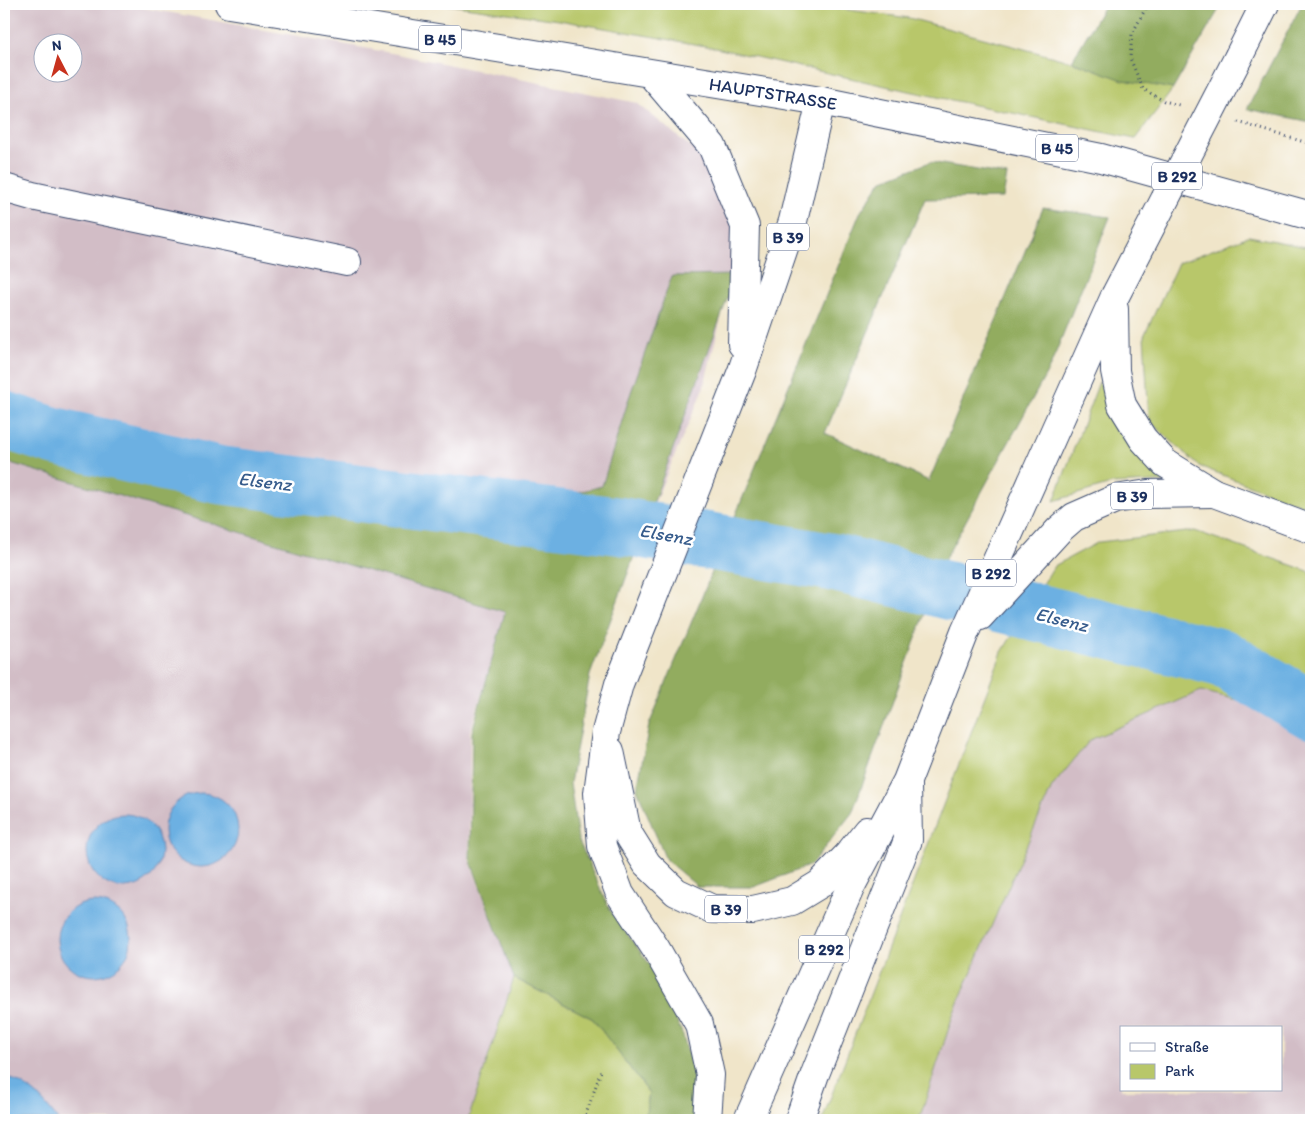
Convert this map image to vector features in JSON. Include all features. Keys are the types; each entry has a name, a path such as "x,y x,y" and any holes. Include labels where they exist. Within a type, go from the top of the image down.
{"main road":[{"name":"HAUPTSTRASSE","path":"229,4 651,74 821,100 1101,158 1300,212"},
{"name":"B 292","path":"748,1120 851,886 907,780 965,632 1114,298 1265,4"},
{"path":"651,74 712,146 745,226 742,371"},
{"name":"B 39","path":"707,1120 710,1076 699,1024 656,949 620,894 602,846 598,793 606,732 619,684 742,371 793,221 821,100"},
{"path":"4,188 32,196 347,262"},
{"name":"B 39","path":"1114,298 1115,372 1122,405 1143,439 1165,463 1214,494 1311,529"},
{"name":"B 39","path":"965,632 1059,530 1074,517 1115,498 1148,494 1214,494"},
{"name":"B 39","path":"606,732 627,832 647,864 676,892 712,909 753,910 792,901 820,884 848,855 907,780"},
{"path":"799,1120 815,1074 908,840 907,780"}],"path":[{"path":"584,1120 600,1071"}],"shaded area":[{"path":"4,4 128,5 397,54 637,103 708,161 741,238 703,390 647,520 244,457 89,419 4,392"},
{"path":"4,461 506,612 470,732 469,860 514,978 468,1120 4,1120"},
{"path":"1201,691 1262,706 1311,737 1311,1120 919,1120 954,1012 1052,787 1090,740"}],"green space":[{"path":"442,4 803,4 909,18 1173,89 1135,139 711,47 559,20"},
{"path":"1105,4 1222,4 1173,89 1123,80 1072,61"},
{"path":"1302,4 1311,4 1311,122 1247,109"},
{"path":"930,162 1007,175 1003,198 925,199 825,433 929,481 1043,208 1110,217 1050,367 945,559 852,813 811,865 754,887 698,887 666,860 637,789 649,725 860,213 881,181"},
{"path":"1249,236 1311,248 1311,509 1199,466 1149,421 1144,336 1178,263"},
{"path":"736,275 590,675 570,783 578,839 611,912 651,966 683,1035 696,1083 695,1120 645,1120 649,1093 593,1019 514,978 470,859 472,732 505,612 4,461 4,392 89,419 244,457 535,503 602,486 629,398 672,276"},
{"path":"1099,382 1130,440 1176,481 1111,484 1054,501"},
{"path":"1195,531 1311,572 1311,737 1262,706 1201,691 1090,740 1052,787 954,1012 919,1120 822,1120 1002,652 1054,566 1099,542"},
{"path":"514,978 593,1019 649,1093 645,1120 468,1120"}],"water":[{"path":"201,793 222,799 232,809 238,830 232,851 222,861 201,867 180,861 170,851 164,830 170,809 180,799"},
{"path":"124,814 145,820 155,830 161,851 155,872 145,882 124,888 103,882 93,872 87,851 93,830 103,820"},
{"path":"94,902 115,908 125,918 131,939 125,960 115,970 94,976 73,970 63,960 57,939 63,918 73,908"},
{"path":"4,1076 28,1088 58,1120 4,1120"}],"waterway":[{"name":"Elsenz","path":"4,420 54,436 219,475 620,526 832,562 1222,658 1311,710"}]}
